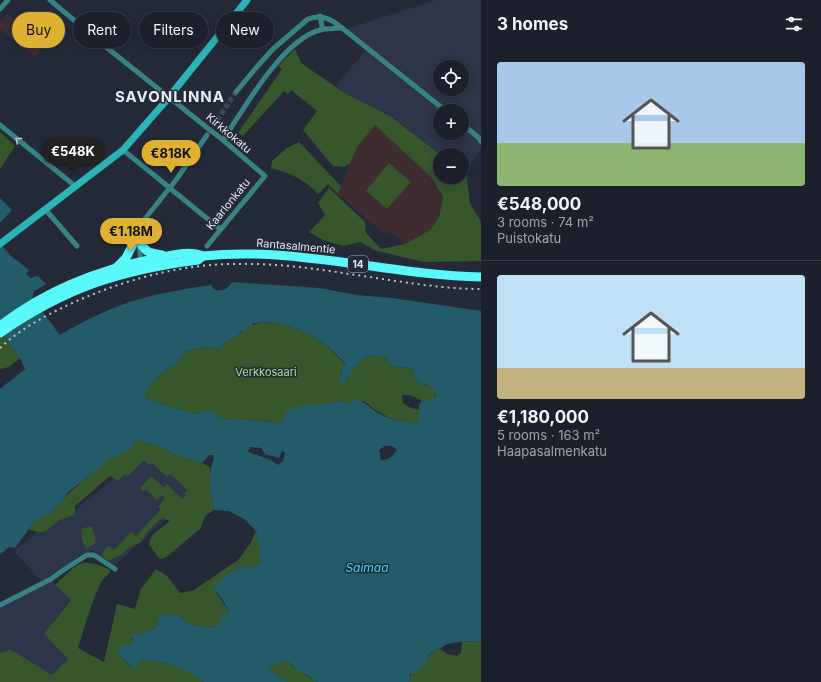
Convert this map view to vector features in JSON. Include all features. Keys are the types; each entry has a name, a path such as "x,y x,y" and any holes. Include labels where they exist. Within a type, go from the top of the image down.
{"highway":[{"path":"139,236 144,249 149,253 171,255"},
{"path":"116,268 126,258 139,236"},
{"name":"Rantasalmentie","path":"116,268 198,260 206,252"},
{"name":"Rantasalmentie","path":"0,334 46,299 171,255 188,253 198,254 206,252 297,256 401,270 481,277"},
{"name":"14","path":"0,326 25,308 46,299 80,280 116,268"}],"main road":[{"path":"0,244 123,150 169,97 246,0"}],"street":[{"path":"0,9 8,0"},
{"name":"Kirkkokatu","path":"50,0 223,140 265,176"},
{"path":"320,16 322,26 321,30"},
{"path":"236,92 255,68 273,49 308,19 320,16 332,20 437,104"},
{"path":"223,140 272,67 304,38 321,30 343,29"},
{"path":"0,125 75,186"},
{"path":"469,130 479,138 481,142"},
{"path":"141,265 139,236 144,220 176,180 207,135"},
{"path":"123,150 220,229"},
{"name":"Kaarlonkatu","path":"206,252 220,229 265,176"},
{"path":"45,209 78,246"},
{"path":"0,605 51,579 87,555 94,555 116,569"}],"shaded area":[{"path":"436,0 481,0 481,150 469,167 469,148 433,149 391,116 343,92 336,86 367,48 344,30"},
{"path":"7,14 12,18 12,39 0,29 0,23"},
{"path":"24,48 42,48 35,57"},
{"path":"375,125 432,178 433,184 435,184 443,197 439,217 430,230 405,244 389,231 385,234 338,194 357,147"},
{"path":"142,456 163,465 195,493 115,565 92,550 41,581 14,551 57,516 75,510"},
{"path":"51,579 55,585 71,599 44,634 68,659 52,675 10,649 0,653 0,605"}],"green space":[{"path":"295,49 301,63 343,92 390,116 433,149 433,180 375,125 357,147 350,164 344,167 333,166 303,130 317,111 291,90 288,94 284,91 243,136 238,133 282,69 278,66"},
{"path":"0,132 15,146 0,169"},
{"path":"299,142 341,186 338,194 328,184 318,194 296,177 271,168 272,161 287,148"},
{"path":"389,163 411,182 387,209 366,191"},
{"path":"435,184 468,184 470,203 481,222 481,261 423,262 374,250 360,242 343,246 323,240 309,232 325,215 318,203 329,188 365,222 366,233 381,249 405,244 430,230 439,217 443,197"},
{"path":"0,321 4,337 20,358 9,367 0,369"},
{"name":"Verkkosaari","path":"275,322 305,333 329,348 345,364 340,374 346,381 362,359 371,356 384,356 389,358 385,360 393,366 398,368 408,367 413,370 417,382 433,388 436,392 435,397 433,400 426,402 409,395 402,395 403,403 409,407 419,410 419,421 414,424 406,420 402,422 387,416 377,411 364,401 349,405 341,401 322,404 283,423 221,418 210,410 194,414 147,399 143,394 162,373 176,365 178,359 183,357 185,352 203,348 221,349 226,342 238,336 241,331 249,326 259,323"},
{"path":"137,440 159,446 179,456 210,467 210,487 214,510 206,515 200,529 165,558 160,559 149,545 152,535 170,521 162,518 149,530 141,542 128,548 122,554 109,561 101,556 108,545 114,550 131,532 136,536 161,509 158,506 165,498 162,495 157,500 146,489 143,492 140,488 151,476 163,487 167,484 182,499 186,495 184,493 187,490 170,474 167,477 152,463 150,465 144,460 128,476 125,474 118,481 110,476 75,506 75,515 59,521 44,532 29,529 34,522 51,512 69,493 109,458 122,454"},
{"path":"91,526 96,543 86,549 82,540 81,529"},
{"path":"256,531 260,551 260,563 251,567 239,567 213,588 230,613 221,622 212,628 189,624 179,615 161,614 152,631 131,638 133,642 128,645 123,659 133,668 141,659 164,663 184,669 203,682 0,682 0,653 10,649 52,675 68,659 44,634 71,600 55,585 76,566 83,563 90,563 109,569 110,571 102,581 97,591 78,648 104,662 117,604 135,609 141,589 156,569 167,576 180,593 194,590 238,560 250,544"},
{"path":"481,641 481,682 409,682 410,677 416,667 438,648 448,654 457,656 461,653 462,642"},
{"path":"284,660 318,682 288,682 270,671 268,668"}],"water":[{"path":"0,198 12,210 0,223"},
{"name":"Saimaa","path":"0,243 11,256 29,270 26,274 30,278 38,276 46,284 34,291 32,298 60,335 115,307 142,298 162,293 211,285 215,290 223,290 232,282 319,288 357,295 392,298 481,311 481,641 453,643 440,649 438,648 427,656 428,660 417,672 410,674 409,682 318,682 297,671 295,667 284,660 268,669 288,682 203,682 183,669 164,663 141,659 138,665 133,668 117,653 123,645 128,645 133,642 131,635 139,633 140,636 147,631 154,629 161,614 179,615 189,624 212,628 221,622 220,615 230,613 222,599 213,588 227,575 239,567 251,567 260,563 260,551 256,531 244,519 229,511 214,510 210,478 210,471 214,459 213,455 209,455 202,463 179,456 159,446 137,440 132,446 132,449 109,459 68,492 60,504 51,512 34,522 15,548 9,547 0,555 0,389 25,369 20,358 4,337 0,321","holes":["275,322 313,337 337,354 345,363 338,381 342,384 357,365 365,358 370,356 383,356 389,358 385,360 393,366 398,368 408,367 413,370 417,382 432,388 436,396 428,401 422,400 419,405 419,421 414,424 406,420 402,422 387,417 378,413 364,403 353,399 349,405 341,401 294,407 285,413 283,423 221,418 210,410 194,414 147,399 144,394 162,373 176,365 178,360 183,357 185,352 203,348 221,349 226,342 238,336 241,331 245,331 248,326 251,326 253,323","385,446 392,446 397,450 390,458 381,460 379,450","250,447 261,448 265,454 279,458 282,451 285,452 283,461 278,465 271,460 248,452"]}],"tunnel":[{"path":"209,133 236,92"}],"railway":[{"path":"0,348 20,332 55,311 91,295 143,277 198,266 235,264 292,266 432,286 481,289"}],"district":[{"name":"SAVONLINNA","path":"170,96"}]}
